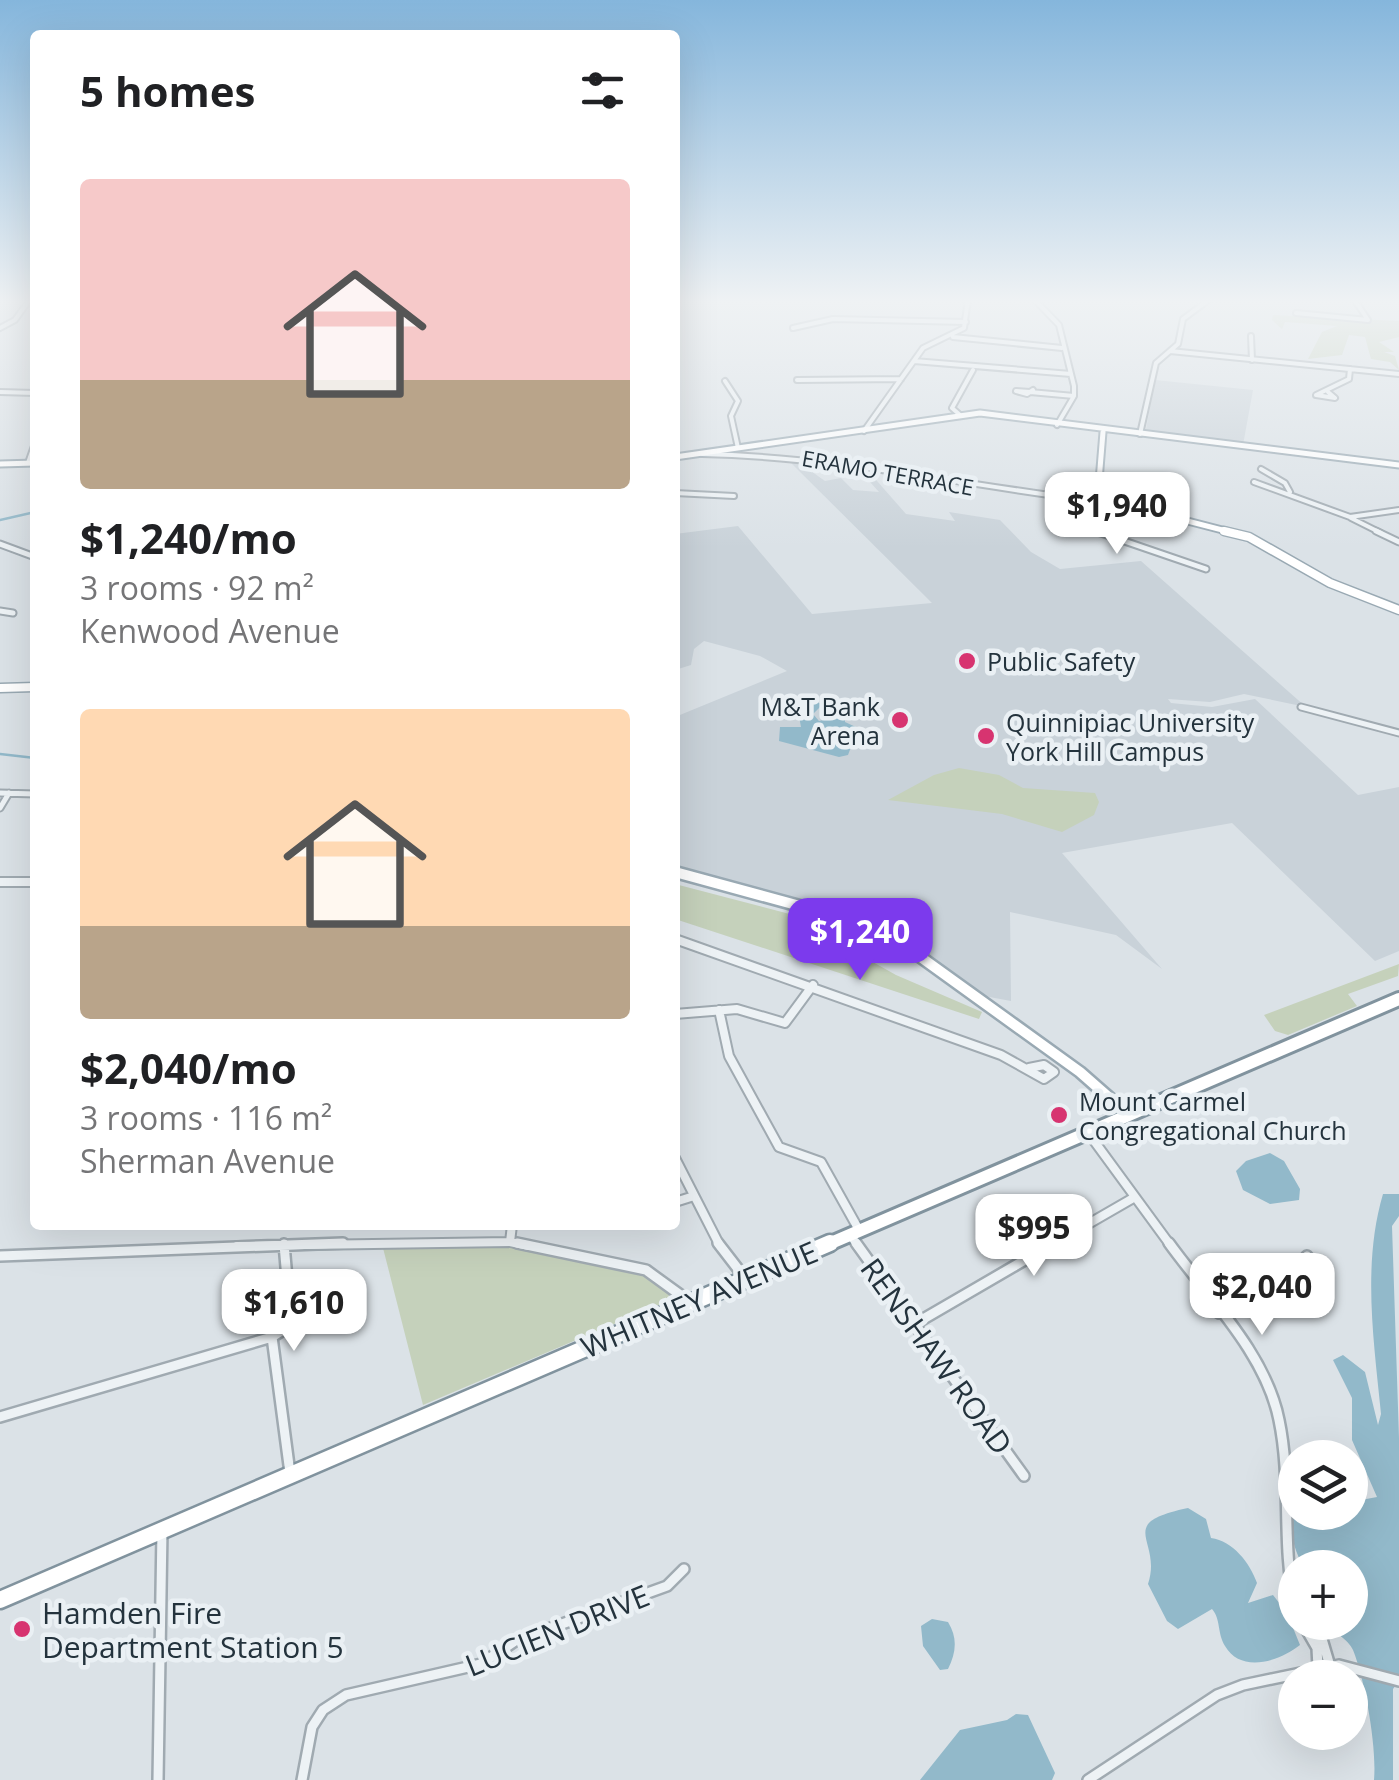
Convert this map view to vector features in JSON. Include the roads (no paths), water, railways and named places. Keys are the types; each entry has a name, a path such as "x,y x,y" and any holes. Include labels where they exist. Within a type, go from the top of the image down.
{"highway":[{"name":"WHITNEY AVENUE","path":"0,1600 1399,999"}],"main road":[{"path":"680,456 985,414 1103,432 1399,465"},
{"path":"1103,432 1100,482 1133,506 1249,537 1320,578 1399,610"},
{"path":"0,464 30,463"},
{"path":"0,688 30,687"},
{"path":"680,873 868,925 904,944 1106,1092 1129,1115"}],"street":[{"path":"727,382 738,401 731,416 738,448"},
{"path":"864,431 876,404 897,382"},
{"path":"960,416 953,401 965,382"},
{"path":"1057,425 1074,396 1072,382"},
{"path":"1140,434 1152,382"},
{"path":"1328,392 1344,382"},
{"path":"1033,390 1074,396"},
{"path":"0,392 30,392"},
{"name":"ERAMO TERRACE","path":"701,454 793,456 1133,506"},
{"path":"1261,469 1280,479 1291,500 1304,500 1350,517 1399,542"},
{"path":"1254,482 1287,492"},
{"path":"680,493 734,496"},
{"path":"1092,502 1090,526 1096,532 1206,568"},
{"path":"1350,517 1398,513"},
{"path":"0,544 30,555"},
{"path":"0,611 13,613"},
{"path":"1302,707 1399,733"},
{"path":"0,793 30,794"},
{"path":"0,808 9,793"},
{"path":"0,882 30,882"},
{"path":"680,940 813,985 1029,1068"},
{"path":"680,1014 737,1009 785,1023 813,985"},
{"name":"RENSHAW ROAD","path":"719,1010 729,1056 779,1147 821,1162 855,1233 914,1325 1024,1476"},
{"path":"1088,1132 1265,1376 1279,1410 1284,1446 1280,1525 1284,1550"},
{"path":"680,1168 718,1242 746,1279"},
{"path":"680,1200 694,1196"},
{"path":"914,1325 1135,1197"},
{"path":"510,1242 511,1230"},
{"path":"0,1256 284,1244 510,1242 646,1270 690,1302"},
{"path":"0,1417 272,1337 291,1325 284,1244"},
{"path":"1219,1314 1281,1289 1292,1281 1307,1256"},
{"path":"272,1337 290,1474"},
{"path":"158,1780 162,1529"},
{"name":"LUCIEN DRIVE","path":"302,1780 312,1727 324,1710 346,1695 482,1664 515,1640 667,1586 684,1569"},
{"path":"1368,1671 1399,1681"},
{"path":"1088,1780 1216,1695 1278,1679"}],"water":[{"path":"800,697 823,704 813,714 819,721 845,715 845,722 858,728 848,755 839,757 779,741 780,727 801,727 799,716 788,707 791,700"},
{"path":"1270,1153 1284,1161 1300,1189 1299,1200 1270,1204 1243,1190 1236,1171 1246,1161"},
{"path":"1383,1194 1399,1194 1399,1216 1392,1226 1399,1438 1399,1681 1393,1689 1393,1780 1374,1780 1368,1660 1356,1660 1344,1640 1368,1640 1368,1550 1296,1550 1292,1530 1368,1530 1368,1499 1377,1497 1368,1476 1368,1440 1352,1440 1352,1398 1333,1360 1343,1355 1365,1372 1378,1425 1381,1414 1371,1276"},
{"path":"1188,1508 1206,1519 1211,1538 1233,1548 1250,1568 1257,1583 1248,1603 1273,1595 1278,1601 1278,1640 1298,1640 1300,1645 1272,1660 1250,1662 1232,1655 1225,1646 1212,1609 1178,1629 1167,1621 1148,1584 1151,1568 1145,1535 1152,1520"},
{"path":"932,1619 948,1622 955,1640 948,1669 940,1670 923,1646 921,1626"},
{"path":"1016,1714 1028,1715 1055,1773 1052,1780 920,1780 960,1730 1007,1720"}],"waterway":[{"path":"0,520 30,513"},
{"path":"0,754 30,757"}],"place":[{"name":"Public Safety","path":"967,661"},
{"name":"M&T Bank Arena","path":"900,720"},
{"name":"Quinnipiac University York Hill Campus","path":"986,736"},
{"name":"Mount Carmel Congregational Church","path":"1059,1115"},
{"name":"Hamden Fire Department Station 5","path":"22,1629"}]}
